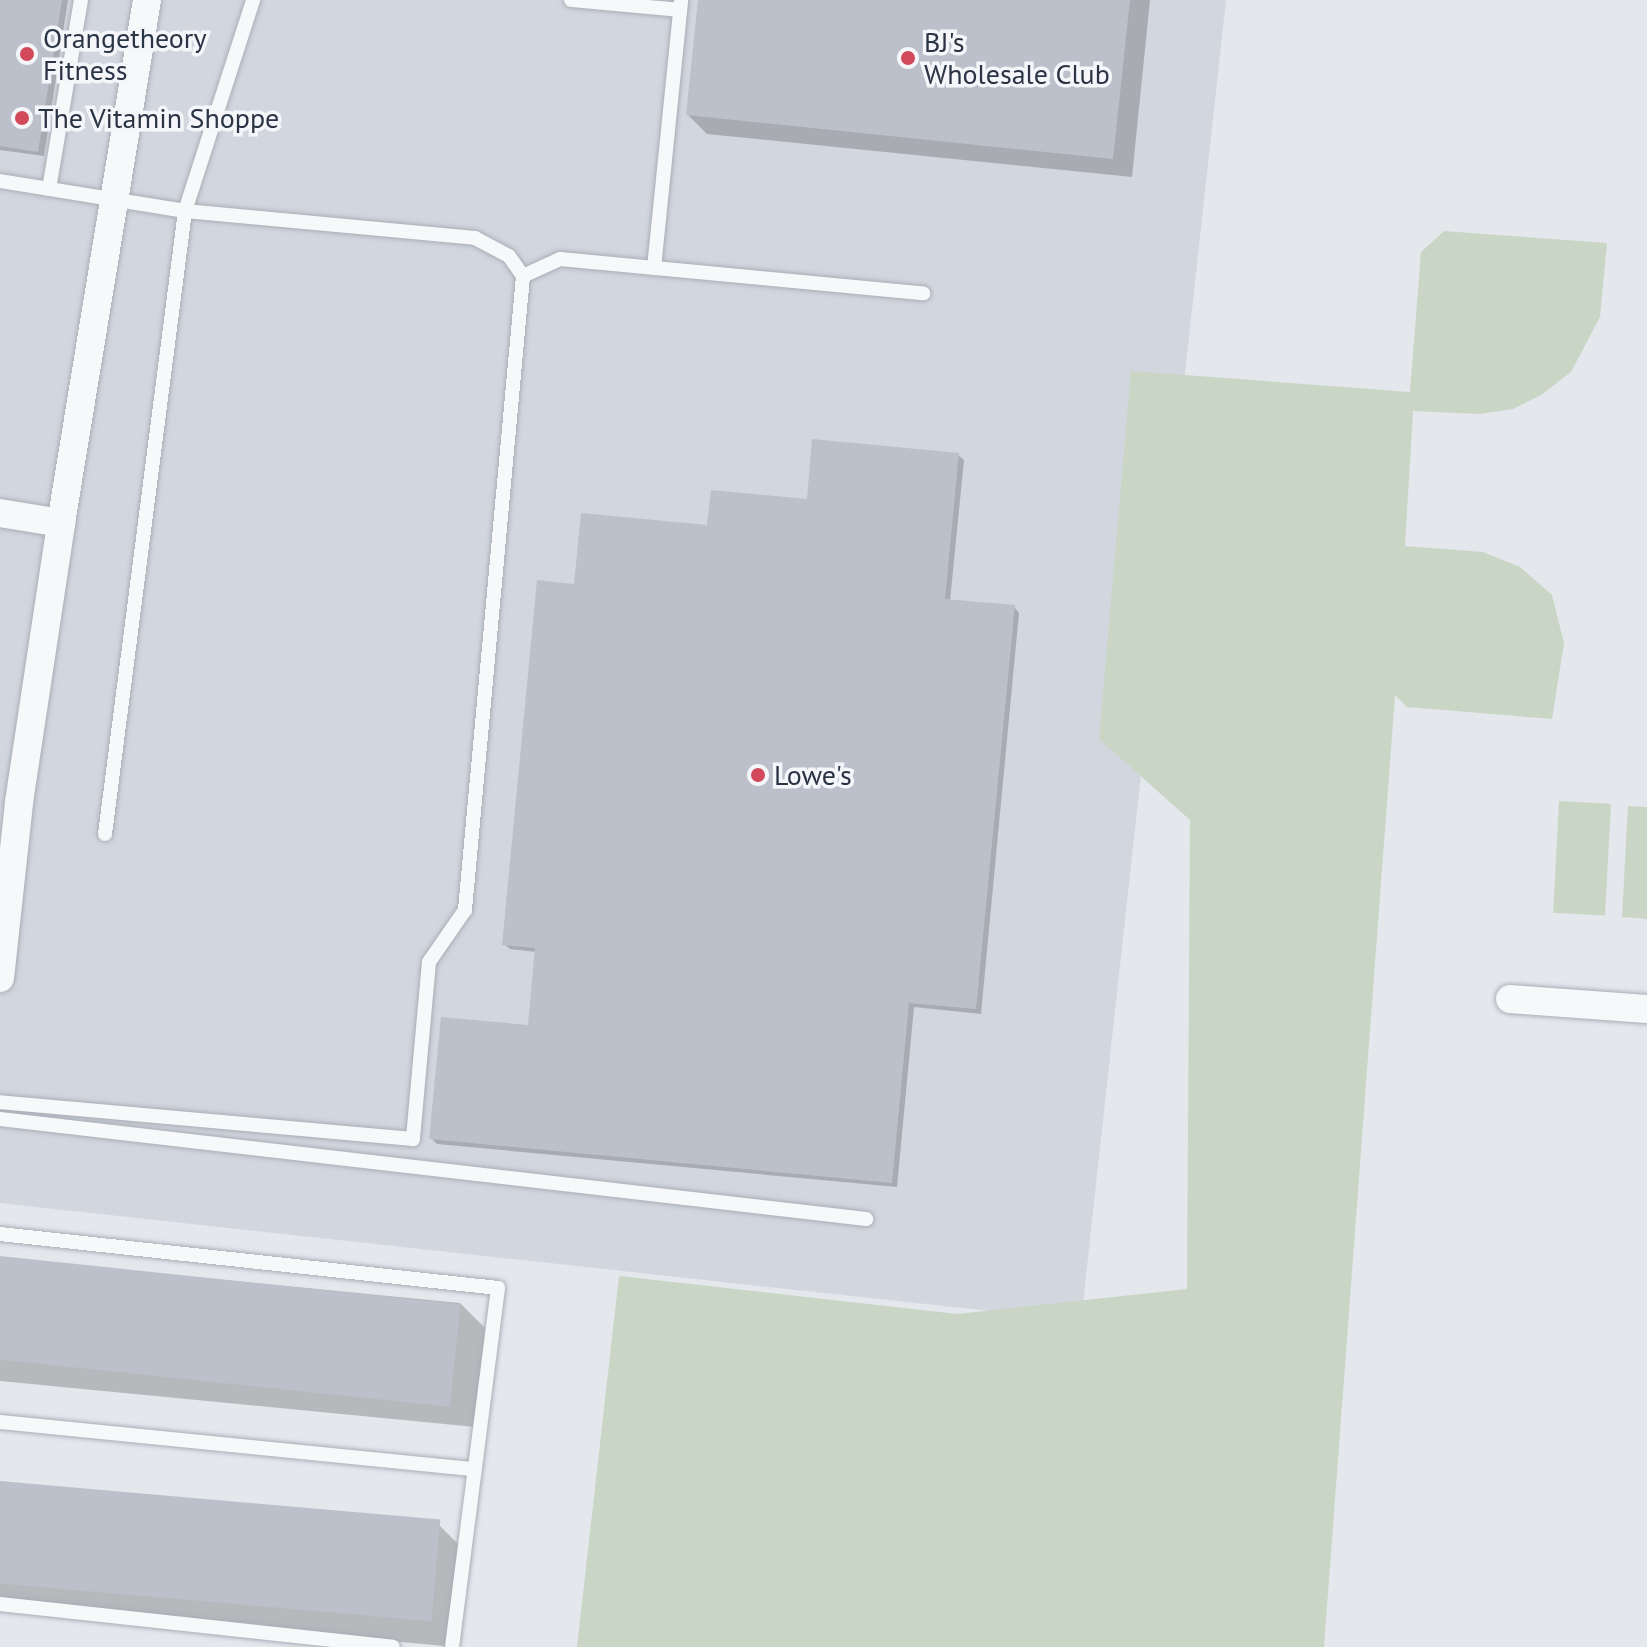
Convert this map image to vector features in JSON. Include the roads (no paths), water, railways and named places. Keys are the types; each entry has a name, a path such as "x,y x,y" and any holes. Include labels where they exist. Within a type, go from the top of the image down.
{"street":[{"path":"0,978 19,802 61,523 147,0"},
{"path":"0,513 61,523"},
{"path":"1510,999 1647,1009"}],"lane":[{"path":"49,189 81,0"},
{"path":"105,834 185,211 253,0"},
{"path":"571,0 680,5 654,268"},
{"path":"0,181 185,211 475,238 509,256 523,276 465,910 429,962 413,1139 0,1102"},
{"path":"523,276 560,259 923,293"},
{"path":"0,1119 866,1219"},
{"path":"0,1234 498,1288 452,1647"},
{"path":"0,1422 475,1469"},
{"path":"0,1604 393,1647"}],"place":[{"name":"Orangetheory Fitness","path":"27,54"},
{"name":"BJ's Wholesale Club","path":"908,58"},
{"name":"The Vitamin Shoppe","path":"22,118"},
{"name":"Lowe's","path":"758,775"}]}
